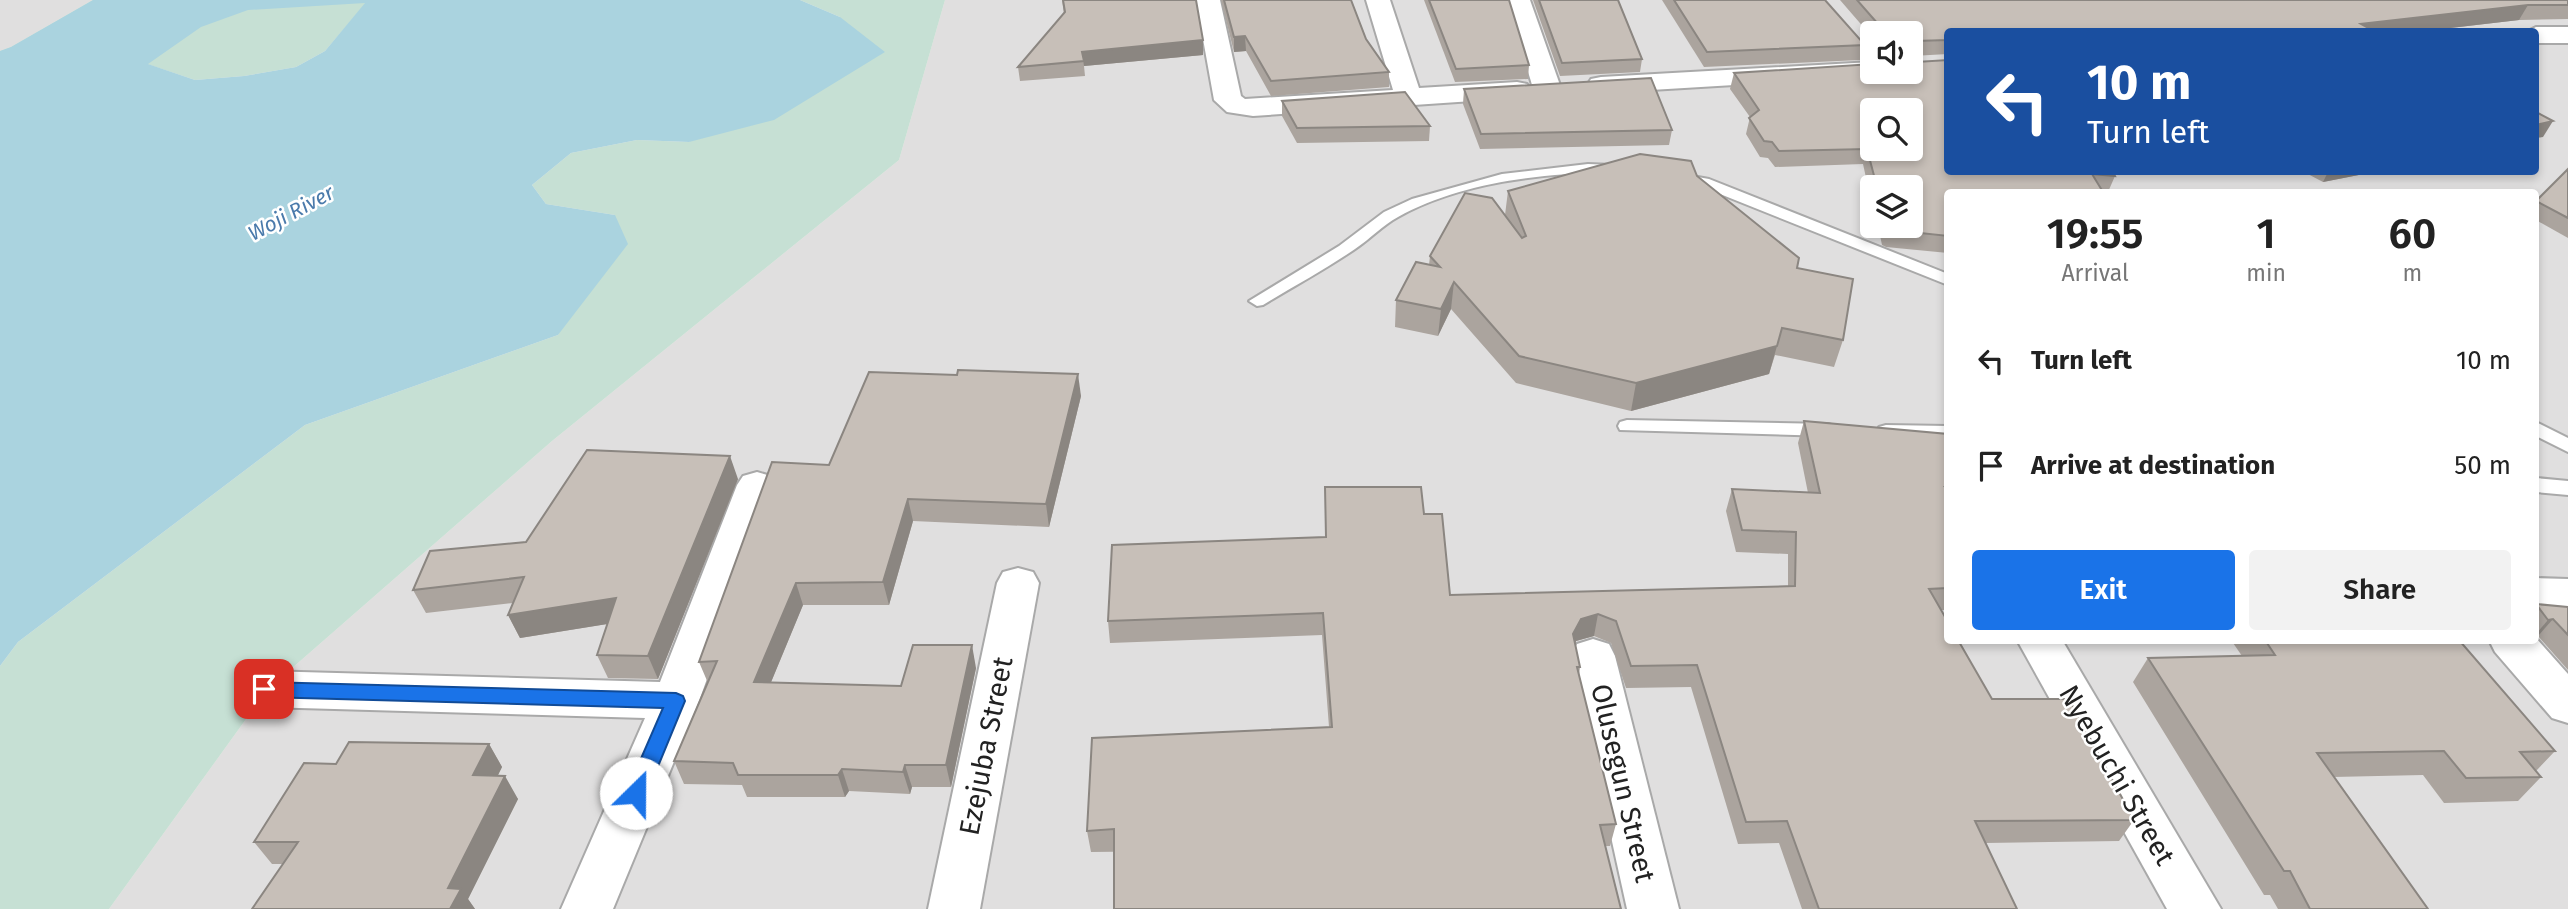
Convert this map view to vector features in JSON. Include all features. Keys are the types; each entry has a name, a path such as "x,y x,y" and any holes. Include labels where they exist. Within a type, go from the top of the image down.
{"street":[{"path":"1208,0 1228,100 1237,106 1253,108 1548,88 1860,59"},
{"path":"1378,0 1408,96"},
{"path":"1518,0 1548,88"},
{"path":"2539,36 2568,35"},
{"path":"587,909 676,701 757,485"},
{"name":"Ezejuba Street","path":"954,909 1018,583"},
{"path":"2539,594 2568,595"},
{"name":"Nyebuchi Street","path":"2041,644 2194,909"},
{"path":"2515,644 2568,705"},
{"name":"Olusegun Street","path":"1593,656 1653,909"},
{"path":"264,689 676,701"}],"lane":[{"path":"1256,301 1358,241 1392,214 1440,194 1517,177 1575,169 1632,171"},
{"path":"1668,176 1704,182 1944,278"},
{"path":"1627,426 1944,432"},
{"path":"2539,430 2568,446"},
{"path":"2539,485 2568,488"}],"shaded area":[{"path":"0,0 93,0 0,51"},
{"path":"945,0 2568,0 2568,909 109,909 267,690 552,441 899,160"}],"green space":[{"path":"93,0 366,3 325,51 296,67 244,76 195,80 147,64 0,51"},
{"path":"800,0 945,0 899,160 552,441 267,690 109,909 0,909 0,666 18,642 305,425 558,335 615,215 546,204 532,185 571,153 637,140 689,142 840,17"}],"water":[{"name":"Woji River","path":"93,0 800,0 840,17 885,52 774,120 689,142 637,140 571,153 532,185 546,204 615,215 628,244 558,335 305,425 18,642 0,666 0,51","holes":["365,3 325,51 296,67 244,76 195,80 148,64 201,27 248,10"]}],"building":[{"path":"1063,0 1196,0 1203,40 1082,52 1084,61 1018,67 1065,12"},
{"path":"1224,0 1351,0 1366,39 1389,72 1271,81 1245,36 1234,37"},
{"path":"1429,0 1509,0 1529,65 1456,69"},
{"path":"1539,0 1618,0 1642,59 1562,63"},
{"path":"1674,0 1825,0 1860,39 1860,45 1707,52"},
{"path":"1857,0 2568,0 2568,5 2528,5 2361,24 2368,28 1944,28 1944,40 1923,41 1923,21 1875,21"},
{"path":"1944,60 1944,175 2093,175 2101,189 1944,189 1944,236 1923,233 1923,175 1874,175 1870,161 1923,161 1923,98 1860,98 1860,149 1779,151 1772,142 1764,141 1749,118 1759,110 1734,73 1860,65 1860,84 1923,84 1923,62"},
{"path":"1651,78 1672,130 1481,134 1464,89"},
{"path":"1405,92 1430,126 1297,128 1282,101"},
{"path":"2539,114 2553,121 2539,124"},
{"path":"1640,154 1691,161 1697,176 1799,258 1797,268 1853,279 1843,340 1782,328 1777,346 1636,383 1519,356 1454,282 1441,309 1396,300 1416,262 1440,267 1430,256 1465,193 1492,198 1522,238 1526,236 1508,191"},
{"path":"2568,169 2568,218 2539,203 2539,198"},
{"path":"958,370 1078,374 1046,504 908,499 883,582 796,583 754,682 901,686 913,645 972,645 946,765 905,765 903,772 842,769 838,775 738,775 733,763 674,761 717,661 699,662 772,462 829,465 869,372 957,375"},
{"path":"1804,421 1944,434 1944,588 1929,589 1944,615 1944,644 1960,644 1992,699 2069,699 2134,820 1975,821 2017,909 1819,909 1787,821 1746,822 1697,665 1631,666 1616,621 1598,614 1581,619 1573,634 1580,667 1577,667 1616,824 1600,825 1621,909 1114,909 1114,829 1087,831 1092,738 1332,727 1323,613 1108,621 1112,545 1326,537 1325,487 1421,487 1424,514 1442,514 1450,595 1795,586 1796,532 1742,530 1732,489 1820,493"},
{"path":"587,450 730,456 648,656 597,655 616,598 508,615 524,577 413,590 430,551 526,542"},
{"path":"2539,604 2568,607 2568,635 2553,619 2548,620"},
{"path":"2268,644 2462,644 2555,751 2520,752 2541,777 2466,778 2444,751 2317,753 2428,909 2310,909 2290,871 2284,871 2148,658 2275,655"},
{"path":"349,742 489,744 473,775 505,776 448,888 461,889 450,909 252,909 298,842 254,842 304,763 336,764"}],"route":[{"path":"264,689 676,701 636,793"}]}
